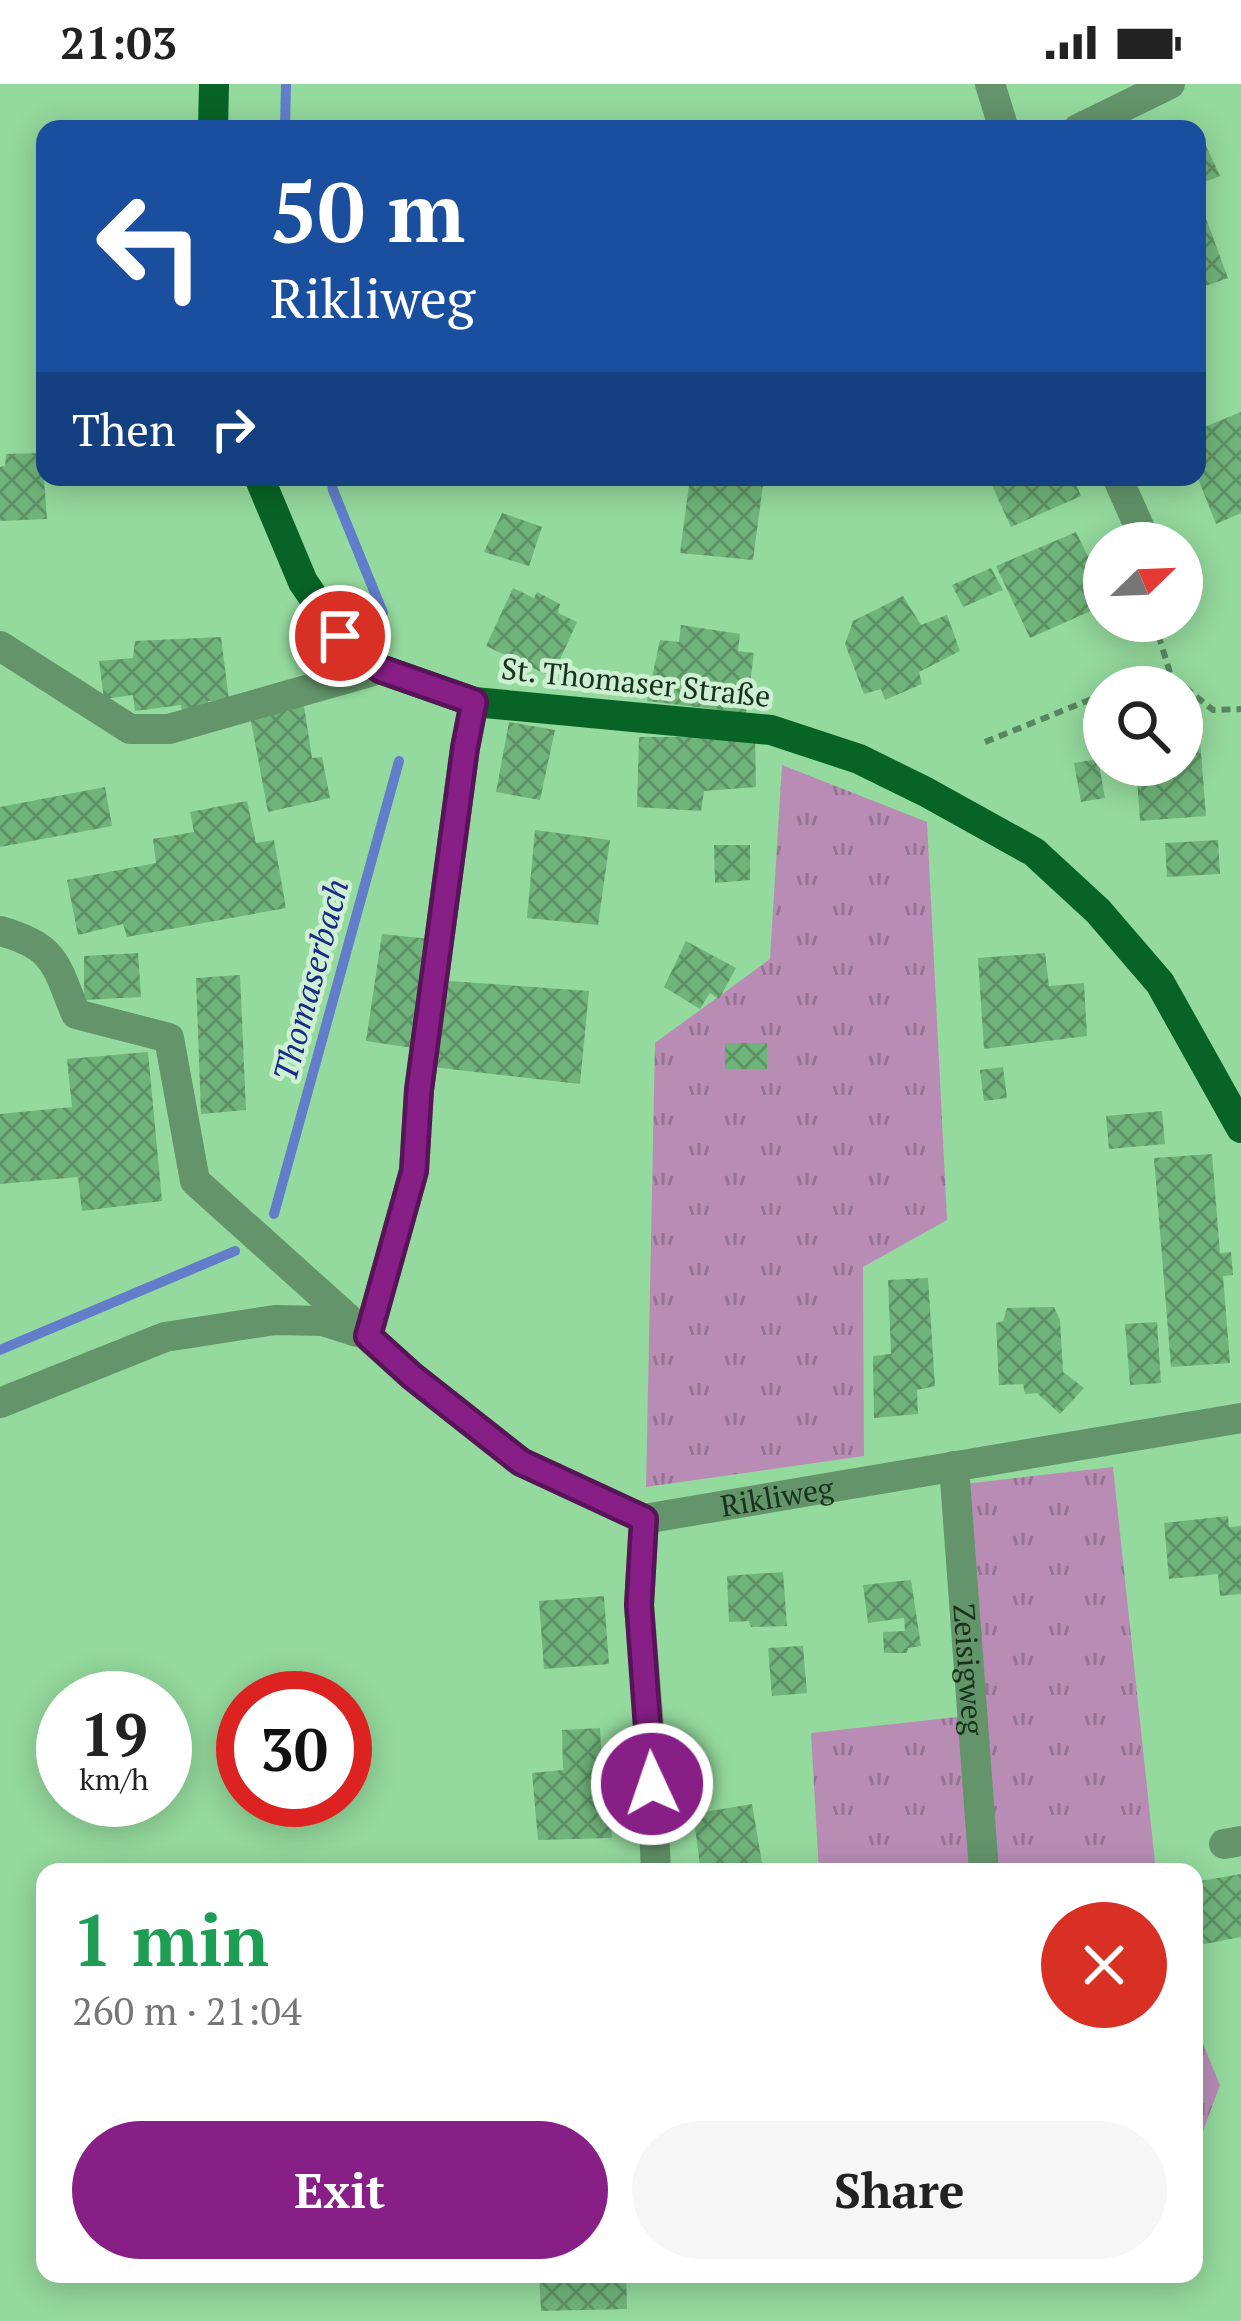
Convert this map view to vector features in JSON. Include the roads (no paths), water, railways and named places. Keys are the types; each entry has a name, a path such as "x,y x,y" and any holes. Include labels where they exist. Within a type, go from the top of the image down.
{"main road":[{"path":"214,84 214,120"},
{"name":"St. Thomaser Straße","path":"264,486 303,582 340,636 380,669 474,702 771,730 859,759 1034,852 1098,911 1160,983 1241,1128"}],"street":[{"path":"990,84 1001,120"},
{"path":"1096,120 1170,84"},
{"path":"1122,486 1138,522"},
{"path":"0,646 130,729 169,729 380,669"},
{"path":"368,1336 414,1171 419,1090 474,702"},
{"path":"0,931 52,955 76,1014 169,1038 195,1181 316,1293 521,1462 644,1519 639,1605 656,1863"},
{"path":"0,1403 165,1337 275,1320 323,1321 368,1336"},
{"name":"Rikliweg","path":"644,1519 1241,1418"},
{"name":"Zeisigweg","path":"954,1466 983,1863"}],"waterway":[{"name":"Thomaserbach","path":"285,120 286,84"},
{"name":"Thomaserbach","path":"332,486 383,613"},
{"name":"Thomaserbach","path":"274,1214 399,761"},
{"name":"Thomaserbach","path":"0,1350 235,1251"}]}
